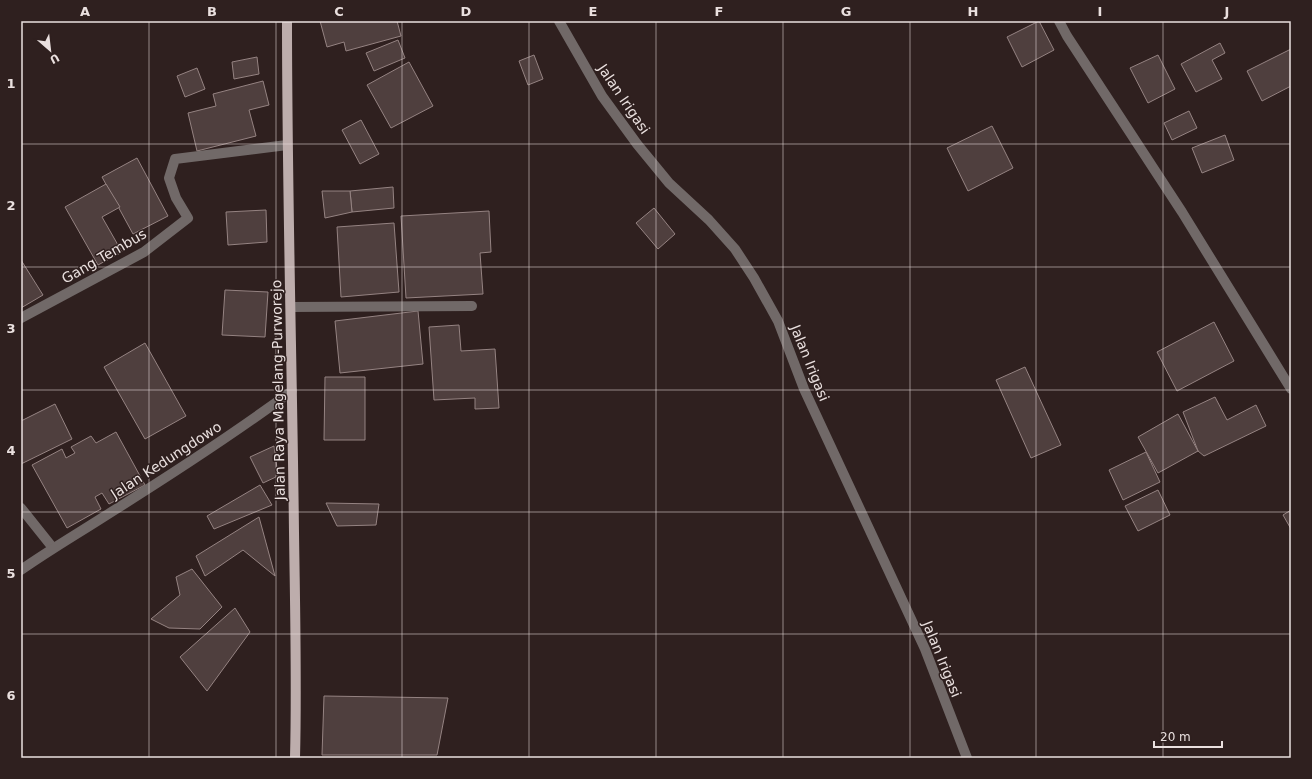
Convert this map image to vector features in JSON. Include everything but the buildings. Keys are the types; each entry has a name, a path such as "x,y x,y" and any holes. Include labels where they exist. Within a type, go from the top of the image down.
{"main road":[{"name":"Jalan Raya Magelang-Purworejo","path":"287,21 287,145 296,654 295,758"}],"street":[{"name":"Jalan Irigasi","path":"559,21 602,96 637,144 669,183 709,220 735,249 758,284 778,321 804,389 925,649 967,758"},
{"path":"1059,21 1067,36 1182,212 1291,389"},
{"name":"Gang Tembus","path":"21,318 144,252 188,218 176,198 169,178 174,159 287,145"},
{"path":"291,307 472,306"},
{"name":"Jalan Kedungdowo","path":"21,570 53,548 236,432 292,391"},
{"path":"21,508 53,548"}]}
